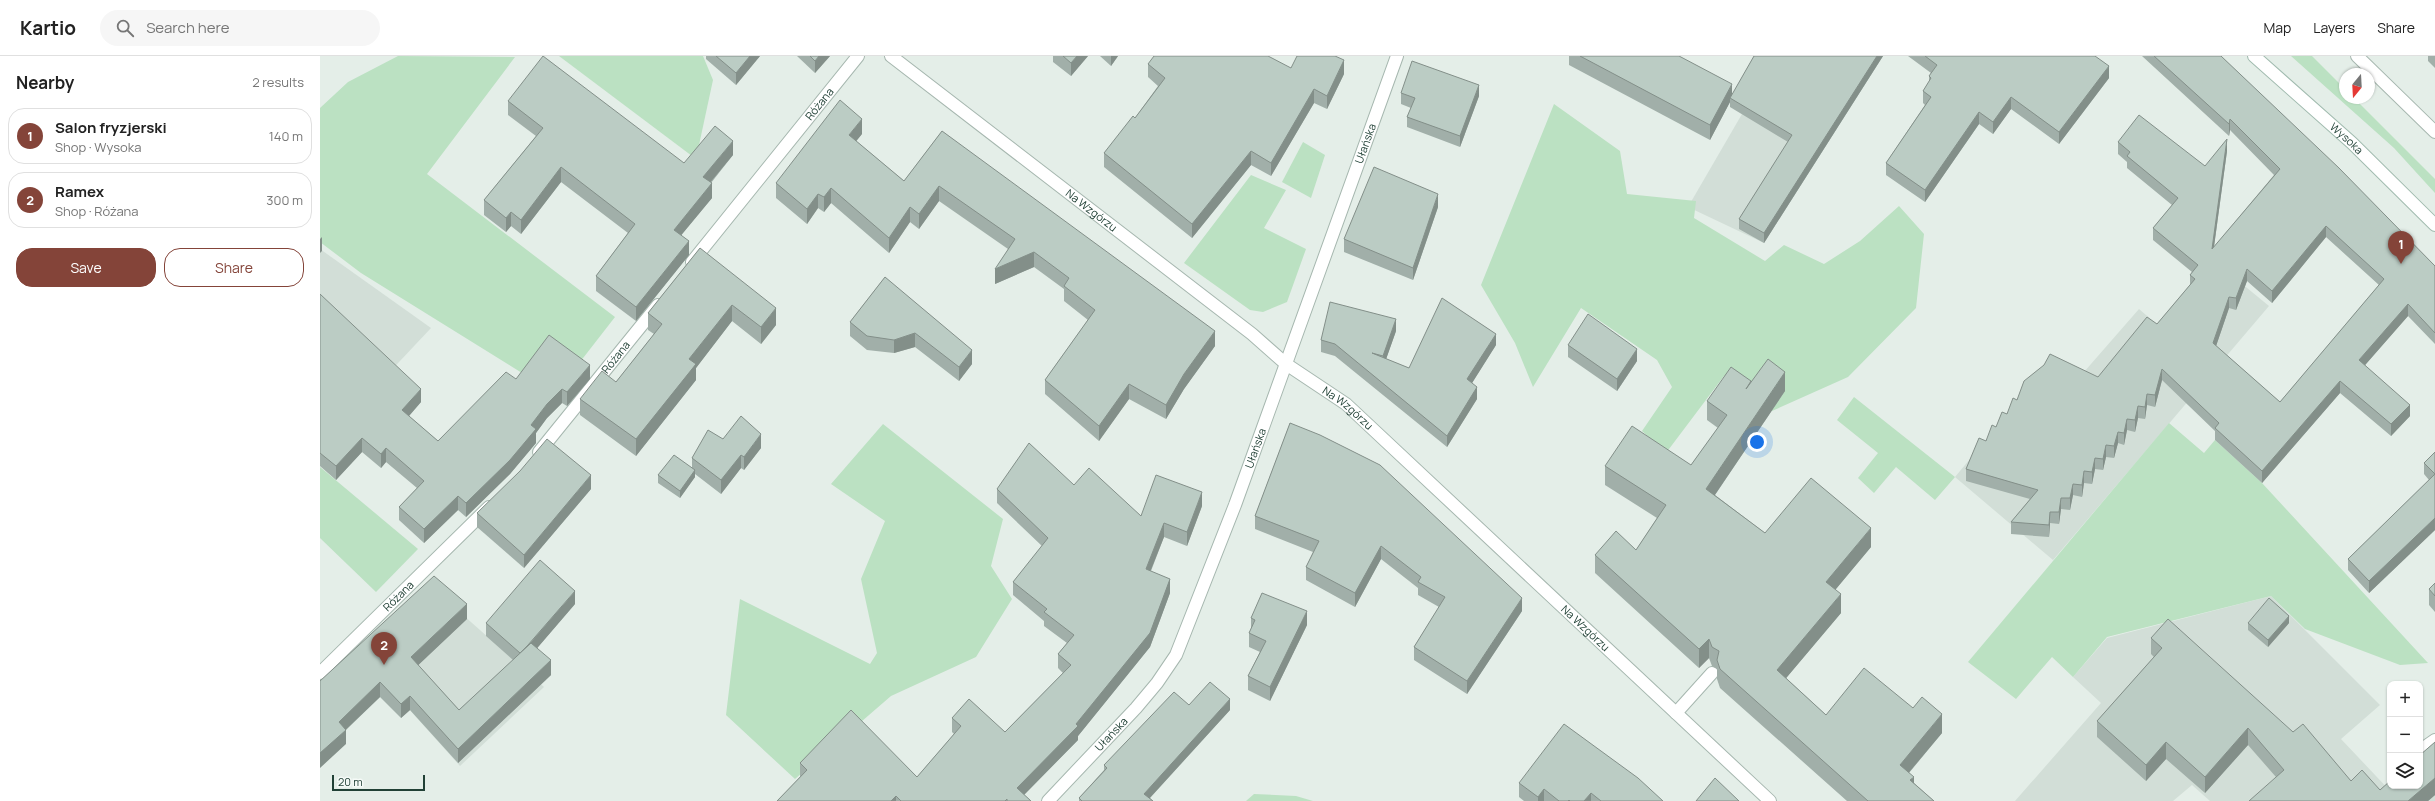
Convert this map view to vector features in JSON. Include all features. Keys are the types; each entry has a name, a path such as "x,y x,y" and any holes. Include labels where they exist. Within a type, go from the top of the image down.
{"street":[{"name":"Różana","path":"683,273 858,56"},
{"name":"Na Wzgórzu","path":"891,56 1252,334 1286,364 1346,404 1770,801"},
{"name":"Ułańska","path":"1048,801 1136,708 1157,683 1176,655 1235,506 1396,56"},
{"name":"Wysoka","path":"2254,56 2352,143 2435,225"},
{"path":"2357,56 2435,132"},
{"name":"Różana","path":"529,464 663,298"},
{"name":"Różana","path":"320,673 500,496"},
{"path":"1676,713 1712,673"},
{"path":"2423,748 2435,740"}],"shaded area":[{"path":"1793,56 1883,56 1764,243 1688,207 1742,114"},
{"path":"320,249 431,328 320,446"},
{"path":"2241,283 2269,306 2053,560 1955,477 2024,394 2077,380 2139,309 2174,339"},
{"path":"435,590 544,687 460,766 390,688"},
{"path":"2271,596 2380,705 2341,739 2393,794 2410,789 2423,789 2423,780 2435,758 2435,801 2210,801 2192,785 2173,801 2015,801 2101,703 2073,677 2107,638"}],"green space":[{"path":"398,56 515,57 427,174 615,317 580,362 522,373 361,273 320,242 320,108 348,82"},
{"path":"559,56 703,56 713,80 696,159"},
{"path":"2291,56 2312,56 2339,83 2339,99"},
{"path":"1554,104 1620,151 1627,194 1696,201 1694,218 1765,261 1784,245 1824,264 1860,241 1899,206 1924,234 1916,308 1848,377 1772,411 1724,376 1666,453 1642,431 1672,387 1657,360 1581,308 1533,387 1515,343 1481,285"},
{"path":"2345,104 2360,104 2435,179 2435,193 2394,148"},
{"path":"1303,142 1325,155 1311,198 1282,182"},
{"path":"1251,175 1286,190 1264,228 1306,249 1287,302 1263,312 1250,310 1184,263"},
{"path":"1854,397 1955,477 1935,500 1896,467 1874,493 1858,478 1878,453 1837,420"},
{"path":"2169,423 2204,453 2215,440 2262,483 2428,663 2400,665 2305,629 2271,596 2107,637 2073,677 2052,657 2016,699 1968,662"},
{"path":"883,424 1003,519 991,566 1012,599 976,657 891,696 795,779 726,715 740,599 870,664 877,653 861,579 885,521 831,484"},
{"path":"320,467 418,549 376,592 320,538"},
{"path":"1254,794 1296,796 1313,801 1246,801"}],"building":[{"path":"543,56 684,163 715,126 733,141 703,177 712,183 674,230 689,241 636,307 596,276 635,224 561,167 521,220 511,212 506,218 484,200 543,128 508,101"},
{"path":"716,56 750,56 736,73"},
{"path":"810,56 819,56 815,61"},
{"path":"1063,56 1077,56 1071,63"},
{"path":"1154,56 1268,56 1291,68 1297,56 1335,56 1344,60 1327,96 1314,89 1271,163 1251,151 1192,224 1104,153 1133,116 1135,118 1165,78 1148,64"},
{"path":"1580,56 1679,56 1732,84 1710,125"},
{"path":"1754,56 1877,56 1764,233 1739,219 1792,135 1730,98"},
{"path":"1925,56 2095,56 2109,66 2059,132 2011,97 1993,122 1979,112 1925,190 1886,163 1931,97 1923,91 1931,78 1929,76 1937,65"},
{"path":"2154,56 2221,56 2339,168 2435,266 2435,333 2408,304 2359,360 2410,405 2391,424 2340,381 2262,471 2215,428 2219,423 2162,369 2155,395 2147,394 2145,407 2138,406 2135,420 2127,419 2124,433 2118,432 2114,446 2106,445 2103,459 2095,458 2092,472 2084,471 2082,485 2073,484 2070,498 2061,498 2059,512 2050,512 2049,525 2011,522 2038,490 1966,469 1979,438 1986,441 1992,425 1996,427 2002,412 2007,414 2013,398 2017,400 2024,381 2044,365 2050,354 2098,377 2147,317 2157,324 2195,279 2190,275 2198,265 2153,228 2178,198 2127,156 2130,152 2118,142 2139,115 2205,166 2227,139 2212,249 2280,169 2230,119 2229,124","holes":["2326,226 2384,279 2280,402 2213,343 2229,297 2236,298 2247,269 2272,291"]},
{"path":"1412,61 1479,85 1460,136 1407,117 1415,98 1401,93"},
{"path":"840,100 862,119 849,135 904,181 942,131 1215,331 1184,374 1166,405 1129,384 1099,426 1045,380 1095,310 1064,286 1069,278 1034,252 995,269 1015,239 939,186 919,214 910,207 889,238 831,188 824,197 818,194 807,209 776,183"},
{"path":"1374,167 1438,194 1413,268 1344,239"},
{"path":"700,248 776,308 761,327 732,305 689,359 696,364 636,439 580,399 602,371 616,382 662,324 648,313"},
{"path":"885,277 972,350 959,367 915,333 894,340 867,336 850,322"},
{"path":"320,294 421,389 402,410 438,441 506,372 516,379 549,335 590,365 567,392 562,389 547,404 531,425 536,429 510,460 466,503 458,496 424,529 399,507 424,481 386,448 381,454 362,438 336,466 320,453"},
{"path":"1442,298 1496,334 1467,379 1477,387 1447,436 1335,344 1321,340 1330,302 1396,319 1383,356 1372,353 1409,368"},
{"path":"1588,314 1637,349 1617,379 1568,345"},
{"path":"1768,359 1785,372 1706,489 1765,533 1811,478 1871,528 1826,582 1841,594 1777,670 1826,715 1864,668 1913,708 1922,697 1942,714 1900,765 1914,777 1910,780 1934,801 1868,801 1720,669 1717,660 1719,651 1712,647 1709,639 1699,649 1595,555 1616,531 1636,550 1666,505 1605,466 1632,426 1691,465 1727,415 1707,401 1731,367 1751,381 1746,389"},
{"path":"741,416 761,434 744,457 741,455 721,480 692,458 708,430 723,439"},
{"path":"1290,423 1320,435 1380,465 1522,598 1467,681 1414,647 1445,597 1418,582 1421,577 1381,546 1355,593 1306,567 1319,541 1255,516"},
{"path":"547,439 591,475 524,555 477,513 520,471"},
{"path":"1029,443 1074,485 1089,468 1141,516 1156,475 1202,492 1187,532 1164,523 1146,569 1170,579 1150,633 1076,724 1078,726 1017,788 1031,801 1007,801 1007,799 1005,801 901,801 896,796 891,801 777,801 807,770 800,763 851,710 917,777 961,726 952,718 969,699 1005,732 1071,665 1058,654 1074,635 1044,612 1047,609 1013,582 1048,538 997,489"},
{"path":"2435,452 2435,474 2424,463"},
{"path":"674,455 695,470 680,491 658,475"},
{"path":"2435,474 2435,518 2369,581 2348,559"},
{"path":"540,560 575,591 520,653 486,623"},
{"path":"434,576 467,604 411,657 459,710 531,643 551,660 458,749 410,696 401,704 380,682 339,722 346,730 320,753 320,681"},
{"path":"2435,583 2435,596 2429,589"},
{"path":"1262,593 1307,611 1270,687 1248,676 1266,641 1249,633 1255,620 1251,618"},
{"path":"2269,598 2289,616 2268,640 2248,623"},
{"path":"2168,619 2293,732 2303,724 2351,781 2362,770 2380,790 2387,784 2387,789 2422,789 2408,801 2249,801 2284,770 2248,728 2205,777 2166,742 2146,765 2097,721 2162,648 2151,638"},
{"path":"1210,682 1230,699 1144,794 1153,801 1082,801 1079,798 1107,768 1104,765 1174,692 1189,705"},
{"path":"1564,724 1638,778 1663,801 1601,801 1591,793 1584,801 1559,801 1544,789 1538,797 1519,783"},
{"path":"2435,742 2435,778 2423,788 2423,752"},
{"path":"1715,778 1739,801 1696,801"}],"place":[{"name":"Salon fryzjerski","path":"2401,264"},
{"name":"Ramex","path":"384,665"}]}
